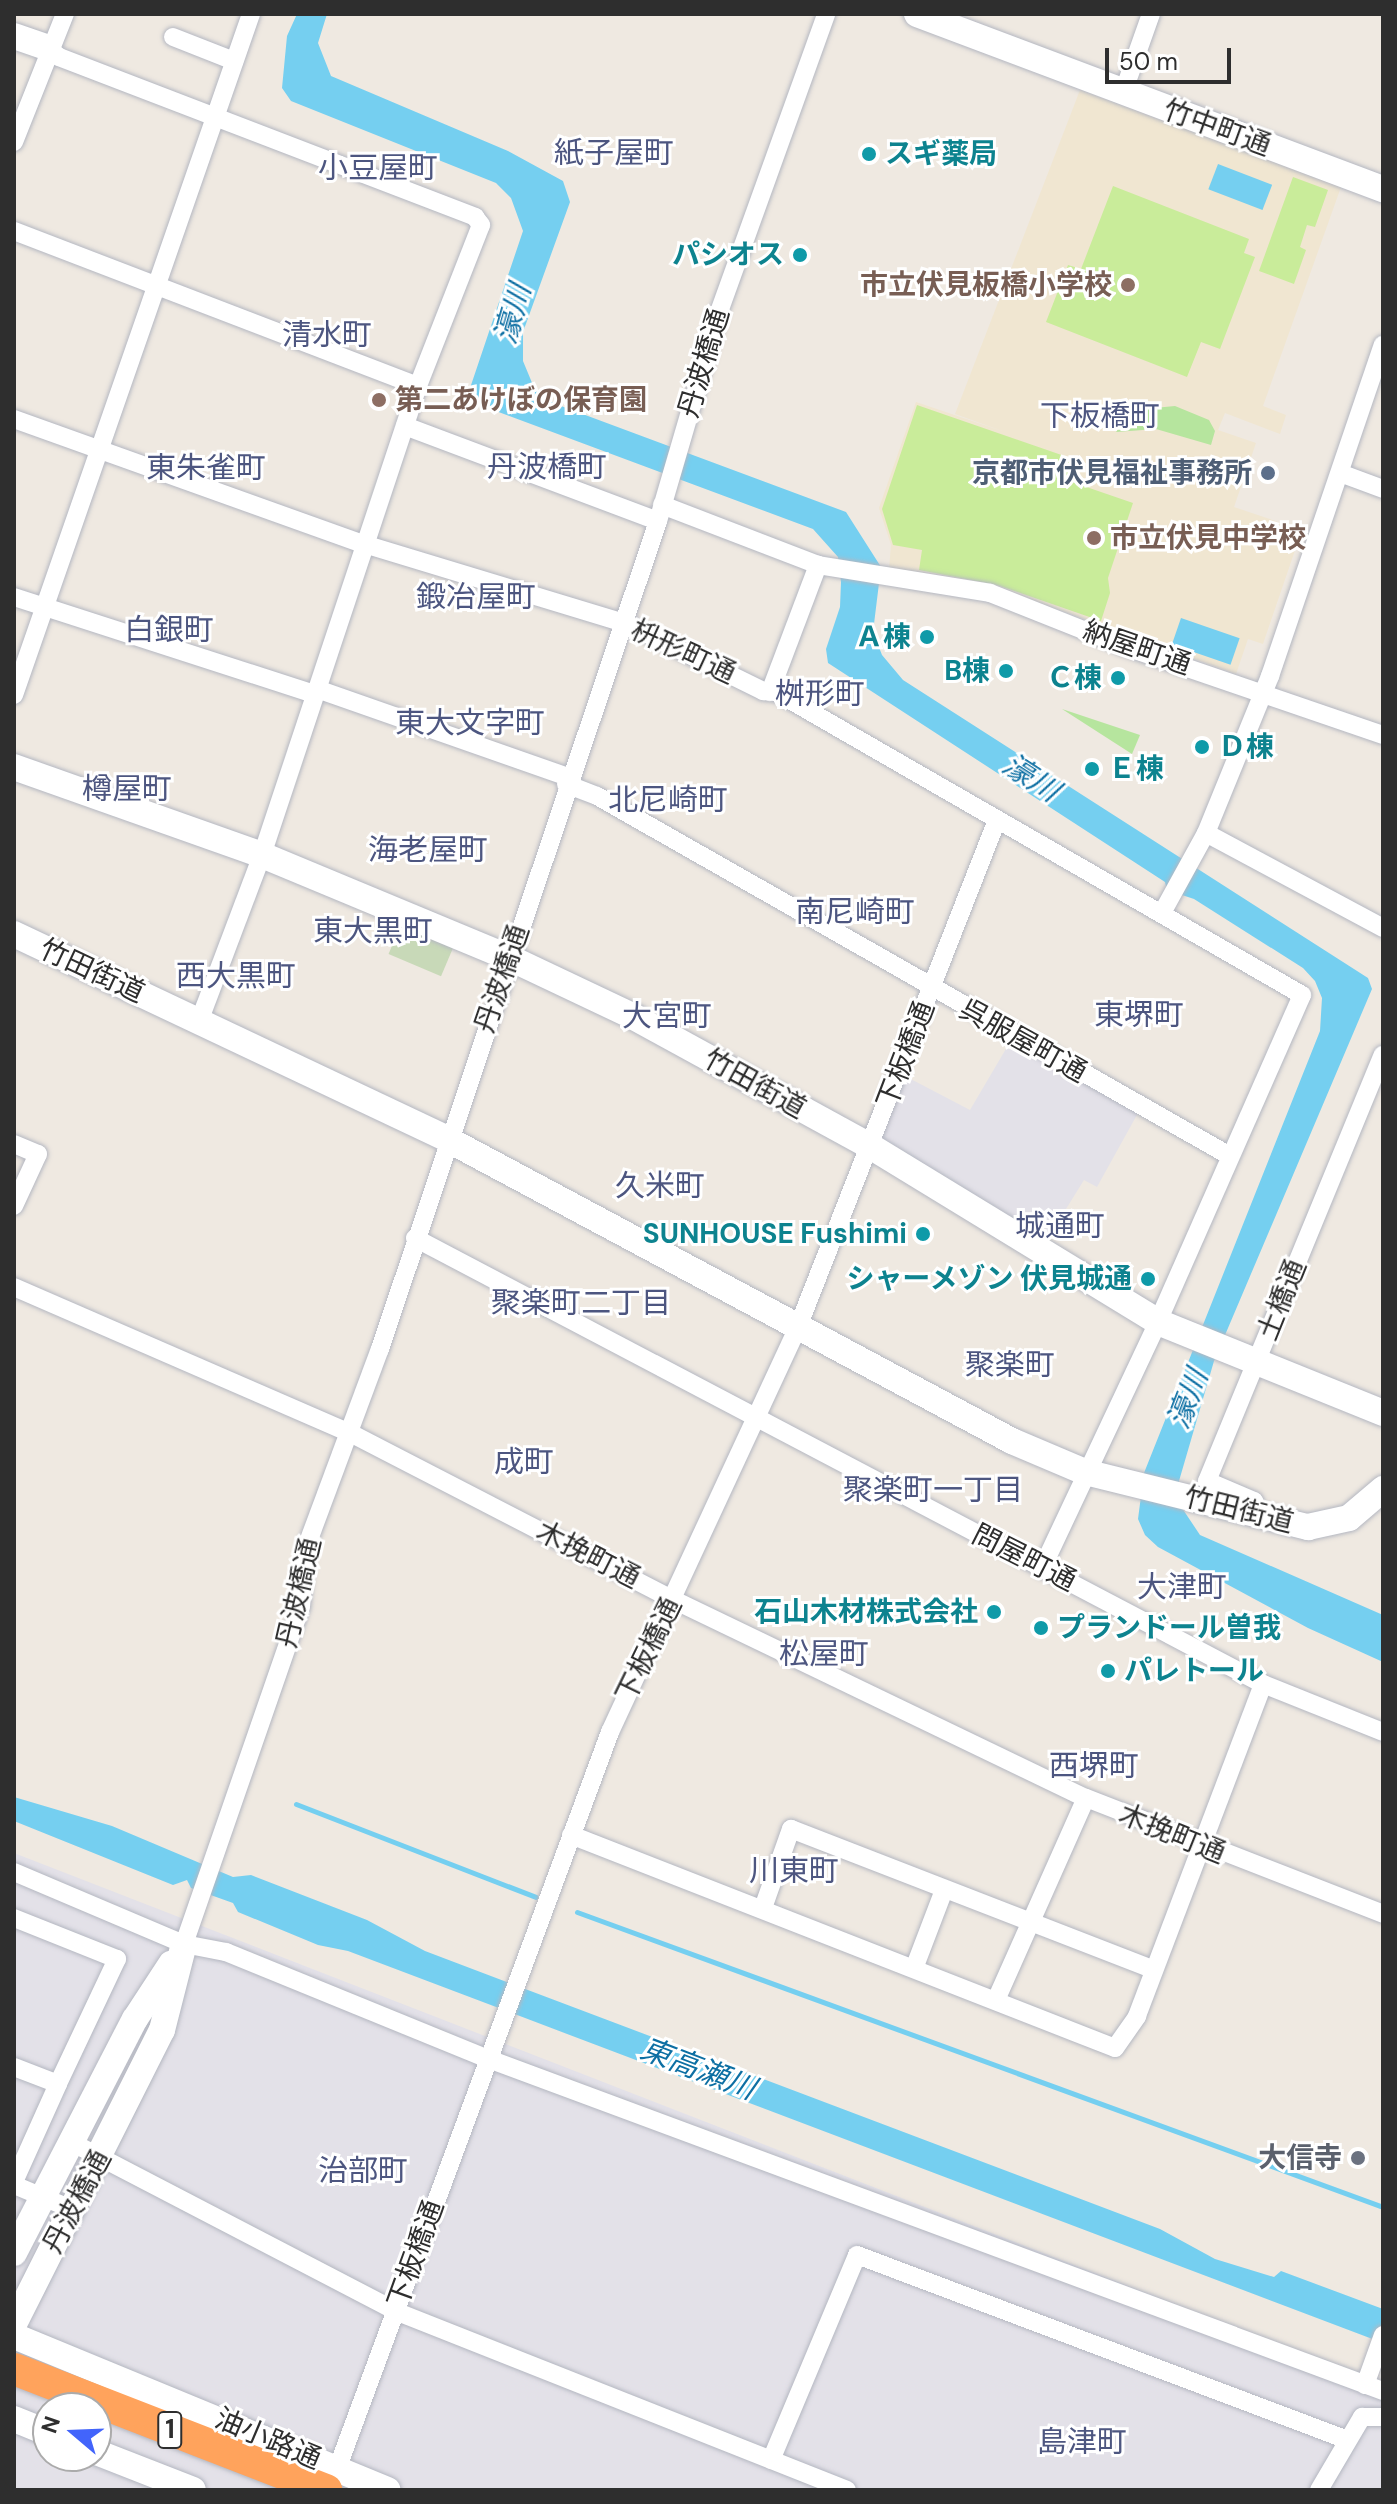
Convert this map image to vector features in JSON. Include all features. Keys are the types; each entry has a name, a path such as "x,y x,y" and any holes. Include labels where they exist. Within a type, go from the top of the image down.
{"highway":[{"name":"1","path":"14,2369 331,2483"},
{"name":"1","path":"112,2427 271,2490"}],"main road":[{"name":"竹中町通","path":"917,14 1383,189"},
{"path":"14,36 48,48"},
{"name":"竹田街道","path":"14,767 262,855 510,958 634,1017 870,1146 1158,1322 1383,1413"},
{"name":"竹田街道","path":"14,934 447,1139 1012,1441 1085,1472 1308,1527 1349,1518 1383,1489"},
{"name":"丹波橋通","path":"14,2253 135,2019 186,1939"},
{"name":"丹波橋通","path":"14,2324 102,2158 162,2030 186,1939"},
{"name":"油小路通","path":"14,2336 331,2483 387,2490"},
{"path":"112,2458 193,2490"}],"street":[{"path":"14,142 48,48 65,14"},
{"path":"14,695 96,450 157,286 251,14"},
{"name":"丹波橋通","path":"186,1939 228,1828 301,1606 307,1545 350,1433 567,781 660,513 719,312 826,14"},
{"path":"1123,93 1151,14"},
{"path":"173,37 234,61"},
{"path":"48,48 59,57 480,221 418,386 262,855 199,1022"},
{"path":"14,231 418,386"},
{"path":"1166,905 1206,833 1262,689 1383,345"},
{"name":"枡形町通","path":"14,419 364,544 623,623 770,692 997,820 1166,905 1302,995 1230,1156"},
{"path":"405,426 824,567 770,692"},
{"path":"1340,473 1383,489"},
{"name":"納屋町通","path":"824,567 990,593 1123,646 1262,689 1383,735"},
{"name":"呉服屋町通","path":"14,597 316,691 567,781 931,990 1230,1156"},
{"name":"下板橋通","path":"331,2483 526,1948 610,1732 674,1600 798,1327 997,820"},
{"path":"1206,833 1383,928"},
{"name":"土橋通","path":"1260,1515 1254,1501 1207,1481 1383,1055"},
{"path":"14,1144 38,1154 14,1206"},
{"path":"1042,1569 1158,1322 1230,1156"},
{"name":"問屋町通","path":"415,1238 1263,1684 1383,1732"},
{"name":"木挽町通","path":"14,1287 350,1433 674,1600 1086,1798 1199,1846 1383,1914"},
{"path":"571,1835 915,1966 1115,2048 1137,2016 1263,1684"},
{"path":"996,2000 1086,1798"},
{"path":"763,1908 791,1829 1154,1970"},
{"path":"14,1872 487,2055 1372,2384 1383,2335"},
{"path":"915,1966 944,1890"},
{"path":"14,1918 117,1959 14,2183 74,2210"},
{"path":"14,2067 58,2084"},
{"path":"71,2142 395,2311 847,2490"},
{"path":"771,2460 857,2255 1345,2439"},
{"path":"1319,2490 1345,2439 1362,2417 1383,2417"}],"shaded area":[{"path":"1080,90 1341,187 1263,406 1286,415 1280,434 1225,413 1218,430 1256,443 1234,507 1302,530 1263,644 1248,639 1236,674 996,587 889,569 891,545 879,508 916,402 1005,432 955,414"},
{"path":"1010,1042 1138,1113 1097,1187 1084,1180 1043,1246 890,1151 881,1135 903,1075 970,1110"},
{"path":"14,1853 1383,2385 1383,2490 14,2490"}],"green space":[{"path":"1293,177 1328,190 1315,227 1307,225 1300,247 1306,250 1294,284 1259,271"},
{"path":"1113,186 1249,239 1244,253 1255,257 1220,349 1201,342 1187,377 1046,322 1068,265 1081,269"},
{"path":"917,405 1076,460 1069,481 1133,503 1108,578 1110,593 1101,621 997,585 919,570 922,550 893,545 882,509"},
{"path":"1175,406 1209,420 1215,431 1211,445 1156,429 1116,432 1133,410"},
{"path":"1062,709 1140,735 1132,754"},
{"path":"403,920 455,942 441,976 389,954"}],"water":[{"name":"濠川","path":"297,14 327,14 318,43 331,76 508,151 563,181 570,202 523,332 523,361 535,390 553,403 846,512 881,567 873,632 882,655 903,680 1368,978 1372,989 1214,1361 1179,1481 1182,1508 1200,1535 1383,1615 1383,1662 1308,1628 1158,1547 1145,1535 1138,1519 1144,1473 1320,1031 1322,998 1315,981 1303,968 1194,899 1167,890 1165,882 828,663 826,649 840,607 841,582 838,557 813,529 466,400 523,231 511,198 496,183 291,101 282,88 287,36"},
{"path":"1218,164 1272,185 1262,210 1208,189"},
{"path":"1181,618 1240,638 1231,665 1172,644"},
{"name":"東高瀬川","path":"14,1797 112,1826 233,1877 251,1875 367,1920 425,1951 1160,2229 1215,2259 1274,2277 1281,2271 1383,2309 1383,2343 348,1951 318,1945 238,1912 233,1903 191,1888 187,1880 173,1885 14,1821"}],"waterway":[{"path":"296,1804 536,1897"},
{"path":"577,1912 1383,2207"}],"place":[{"name":"スギ薬局","path":"869,154"},
{"name":"パシオス","path":"800,255"},
{"name":"市立伏見板橋小学校","path":"1128,285"},
{"name":"第二あけぼの保育園","path":"379,400"},
{"name":"京都市伏見福祉事務所","path":"1268,473"},
{"name":"市立伏見中学校","path":"1094,538"},
{"name":"Ａ棟","path":"927,637"},
{"name":"B棟","path":"1006,671"},
{"name":"Ｃ棟","path":"1118,678"},
{"name":"Ｄ棟","path":"1202,747"},
{"name":"Ｅ棟","path":"1092,769"},
{"name":"SUNHOUSE Fushimi","path":"923,1234"},
{"name":"シャーメゾン 伏見城通","path":"1148,1279"},
{"name":"石山木材株式会社","path":"994,1612"},
{"name":"プランドール曽我","path":"1041,1628"},
{"name":"パレトール","path":"1108,1671"},
{"name":"大信寺","path":"1358,2158"}],"district":[{"name":"紙子屋町","path":"614,153"},
{"name":"小豆屋町","path":"378,168"},
{"name":"清水町","path":"327,335"},
{"name":"下板橋町","path":"1100,416"},
{"name":"丹波橋町","path":"547,467"},
{"name":"東朱雀町","path":"206,468"},
{"name":"鍛冶屋町","path":"476,597"},
{"name":"白銀町","path":"169,630"},
{"name":"桝形町","path":"820,694"},
{"name":"東大文字町","path":"470,723"},
{"name":"樽屋町","path":"127,789"},
{"name":"北尼崎町","path":"668,800"},
{"name":"海老屋町","path":"428,850"},
{"name":"南尼崎町","path":"855,912"},
{"name":"東大黒町","path":"373,931"},
{"name":"西大黒町","path":"236,976"},
{"name":"東堺町","path":"1139,1015"},
{"name":"大宮町","path":"667,1016"},
{"name":"久米町","path":"660,1186"},
{"name":"城通町","path":"1060,1226"},
{"name":"聚楽町二丁目","path":"581,1303"},
{"name":"聚楽町","path":"1010,1365"},
{"name":"成町","path":"524,1462"},
{"name":"聚楽町一丁目","path":"933,1490"},
{"name":"大津町","path":"1182,1587"},
{"name":"松屋町","path":"824,1654"},
{"name":"西堺町","path":"1094,1766"},
{"name":"川東町","path":"794,1871"},
{"name":"治部町","path":"363,2171"},
{"name":"島津町","path":"1082,2442"}]}
